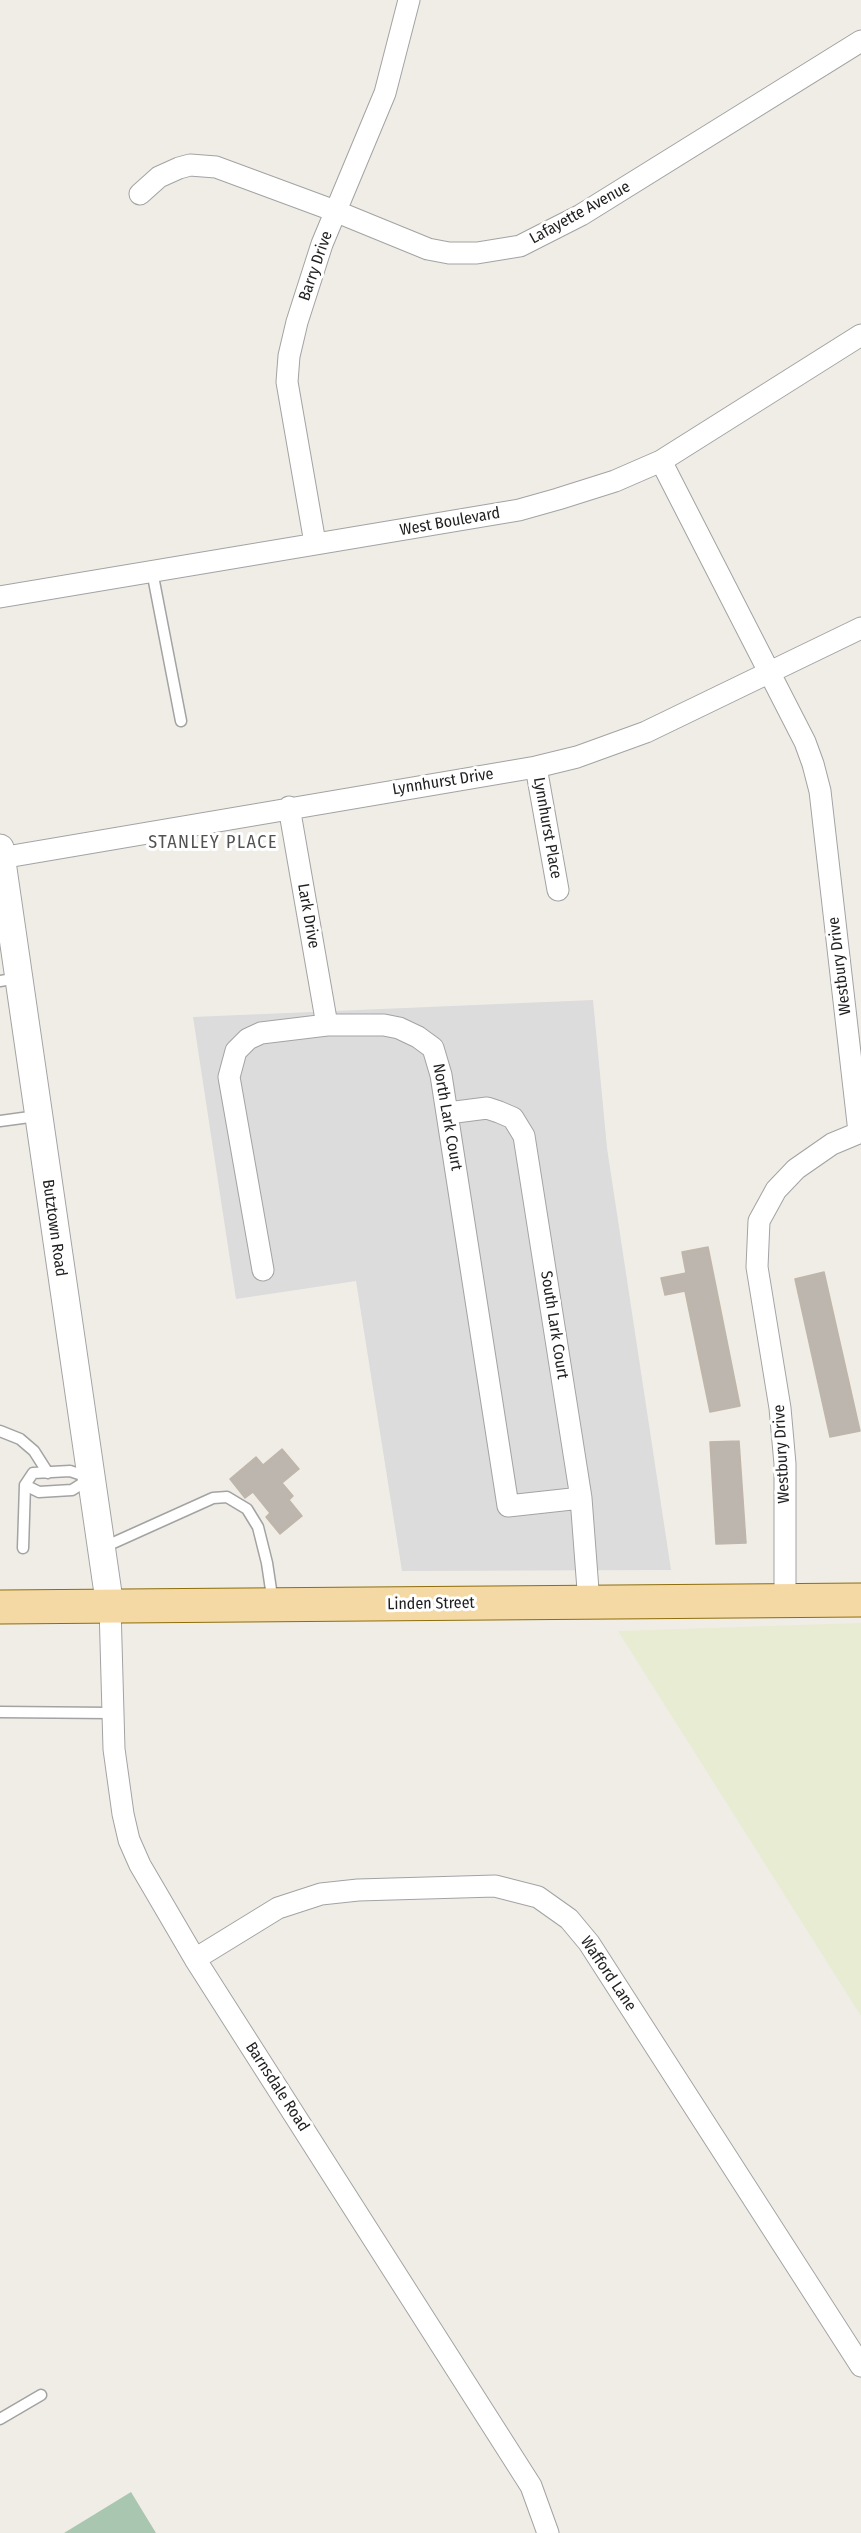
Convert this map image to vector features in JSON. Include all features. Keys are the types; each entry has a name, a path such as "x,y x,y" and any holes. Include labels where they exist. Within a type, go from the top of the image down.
{"main road":[{"name":"Linden Street","path":"0,1607 861,1600"}],"street":[{"name":"Barry Drive","path":"315,543 286,382 289,356 297,322 335,211 385,93 409,0"},
{"name":"Lafayette Avenue","path":"140,194 168,172 190,165 202,165 229,170 428,249 449,253 477,253 520,246 581,215 861,41"},
{"name":"West Boulevard","path":"0,597 519,510 615,481 661,460 861,335"},
{"name":"Westbury Drive","path":"661,460 805,742 820,791 860,1132 832,1144 796,1169 776,1190 759,1221 757,1267 780,1408 785,1464 784,1601"},
{"name":"Lynnhurst Drive","path":"1,853 536,767 577,758 646,732 861,628"},
{"name":"Lynnhurst Place","path":"536,767 558,890"},
{"name":"Lark Drive","path":"289,807 327,1024"},
{"name":"Butztown Road","path":"1,853 9,980 37,1116 110,1607"},
{"name":"North Lark Court","path":"263,1270 229,1077 236,1051 248,1040 261,1033 327,1024 384,1025 418,1036 433,1048 441,1075 508,1506 581,1498"},
{"name":"South Lark Court","path":"448,1113 487,1108 513,1118 524,1136 581,1498 590,1603"},
{"name":"Barnsdale Road","path":"110,1607 111,1713 118,1783 129,1840 155,1894 195,1959 531,2486 548,2533"},
{"name":"Wafford Lane","path":"195,1959 278,1908 321,1894 358,1890 495,1886 538,1897 569,1919 589,1943 861,2366"}],"lane":[{"path":"152,571 181,720"},
{"path":"0,1121 37,1116"},
{"path":"0,1431 20,1439 34,1451 48,1473"},
{"path":"23,1548 25,1485 33,1473 70,1471 91,1478"},
{"path":"25,1485 39,1492 72,1490 91,1478"},
{"path":"101,1549 213,1498 227,1497 247,1509 258,1527 267,1563 273,1606"},
{"path":"0,1712 111,1713"},
{"path":"0,2419 41,2395"}],"shaded area":[{"path":"593,1000 607,1148 671,1570 402,1571 356,1281 236,1299 193,1017"}],"green space":[{"path":"861,1623 861,2016 618,1631"},
{"path":"131,2492 156,2533 64,2533"}],"building":[{"path":"708,1247 740,1406 710,1412 685,1291 665,1295 661,1278 686,1273 682,1252"},
{"path":"824,1272 860,1431 830,1437 795,1279"},
{"path":"739,1441 746,1543 716,1544 710,1442"},
{"path":"282,1449 299,1469 282,1483 293,1496 289,1500 302,1516 280,1534 266,1517 270,1513 253,1492 245,1498 230,1479 256,1457 263,1465"}],"district":[{"name":"STANLEY PLACE","path":"213,843"}]}
